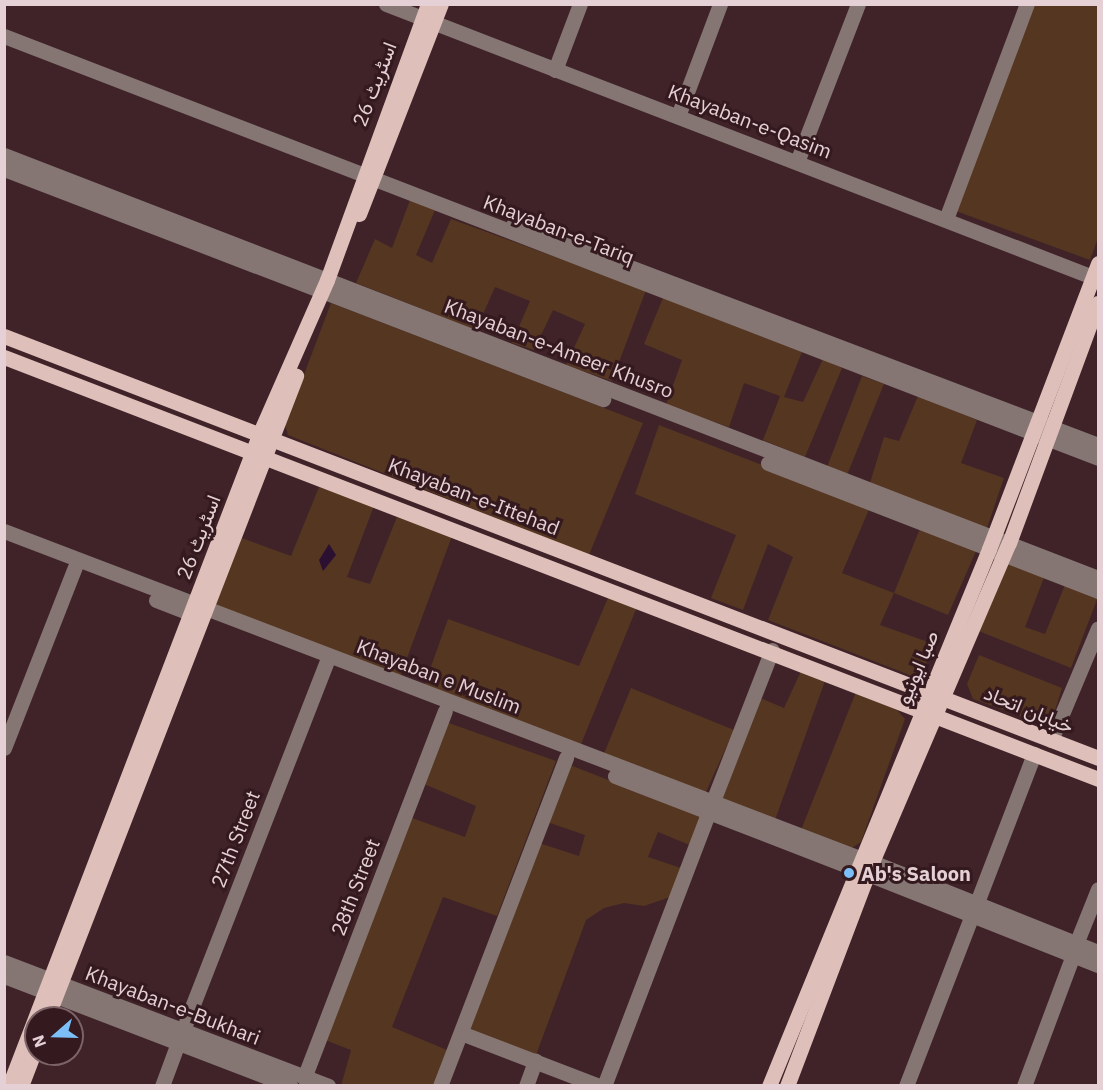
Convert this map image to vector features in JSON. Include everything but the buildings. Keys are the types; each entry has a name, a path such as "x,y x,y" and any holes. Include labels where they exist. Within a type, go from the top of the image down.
{"main road":[{"name":"اسٹریٹ 26","path":"9,1086 52,988 265,438 328,287 429,11"},
{"name":"صبا ایونیو","path":"787,1086 864,866 921,713 937,695 999,546 1043,430 1097,271"},
{"name":"صبا ایونیو","path":"1043,430 1098,303"},
{"name":"Khayaban-e-Ittehad","path":"4,336 937,695"},
{"name":"Khayaban-e-Ittehad","path":"4,357 258,458 772,650 921,713 1098,779"},
{"name":"صبا ایونیو","path":"770,1086 864,866 936,718 937,695"},
{"name":"خیابان اتحاد","path":"937,695 1098,758"},
{"name":"اسٹریٹ 26","path":"49,1006 52,988"},
{"path":"21,1086 29,1066"}],"street":[{"name":"Khayaban-e-Qasim","path":"386,4 429,11 556,66 679,114 1097,271"},
{"path":"556,66 580,4"},
{"path":"679,114 720,4"},
{"path":"799,158 858,4"},
{"path":"947,216 1027,4"},
{"name":"Khayaban-e-Tariq","path":"4,26 67,55 695,298 1043,430 1098,445"},
{"name":"Khayaban-e-Tariq","path":"4,36 67,55"},
{"name":"Khayaban-e-Ameer Khusro","path":"11,165 999,546 1098,578"},
{"name":"Khayaban-e-Tariq","path":"1043,430 1098,458"},
{"name":"Khayaban e Muslim","path":"4,531 199,611"},
{"name":"Khayaban e Muslim","path":"4,540 199,611 864,866 1075,949 1098,965"},
{"name":"Khayaban-e-Ameer Khusro","path":"999,546 1098,591"},
{"path":"4,748 75,567"},
{"path":"1051,740 1098,628"},
{"name":"Khayaban e Muslim","path":"275,640 326,663 404,690 446,711 496,725 567,757 631,777"},
{"path":"461,1033 535,1061 562,1079 595,1085 711,807 772,650"},
{"name":"27th Street","path":"162,1086 326,663"},
{"name":"28th Street","path":"304,1078 446,711"},
{"path":"906,1086 1034,754"},
{"path":"440,1086 567,757"},
{"path":"1024,1086 1098,889"},
{"name":"Khayaban e Muslim","path":"1075,949 1098,952"},
{"name":"Khayaban-e-Bukhari","path":"4,963 52,988"},
{"name":"Khayaban-e-Bukhari","path":"4,976 52,988 328,1086"},
{"name":"Khayaban-e-Bukhari","path":"181,1035 291,1086"},
{"path":"526,1086 535,1061"}],"shaded area":[{"path":"1031,5 1098,5 1098,238 1090,260 953,210"},
{"path":"410,200 435,210 416,255 432,263 451,219 646,290 612,381 566,365 585,324 553,310 534,350 512,343 530,301 495,287 476,330 356,283 375,239 392,248"},
{"path":"663,298 802,352 784,397 803,402 823,359 842,368 805,457 763,440 780,396 744,383 729,427 666,405 682,360 644,344"},
{"path":"331,303 643,423 589,555 288,435 285,425"},
{"path":"862,376 884,384 847,475 827,467"},
{"path":"918,396 977,420 961,463 1004,478 987,528 870,483 884,437 899,441"},
{"path":"659,425 870,507 842,573 894,593 880,625 934,644 920,679 768,620 793,557 768,544 743,610 711,598 736,535 635,494"},
{"path":"319,487 374,506 347,577 370,584 397,517 452,536 400,677 214,604 242,538 291,556"},
{"path":"921,526 976,551 948,615 894,593"},
{"path":"329,544 336,555 323,571 319,560"},
{"path":"1006,559 1045,575 1025,627 1045,634 1065,585 1098,597 1071,668 976,630"},
{"path":"608,598 637,607 579,749 424,686 448,619 579,666"},
{"path":"979,655 1062,688 1050,727 973,699 967,684"},
{"path":"802,669 825,681 775,820 720,801 760,698 784,708"},
{"path":"631,688 734,730 705,794 603,756"},
{"path":"856,692 897,710 905,719 861,842 850,849 801,830"},
{"path":"446,722 556,761 497,916 443,897 392,1027 447,1050 435,1085 341,1086 351,1050 325,1040 412,818 465,837 476,806 424,784"},
{"path":"570,765 703,817 692,846 658,832 648,857 681,868 673,896 644,906 624,903 604,908 586,920 536,1055 466,1030 539,843 579,856 585,835 547,822"}],"place":[{"name":"Ab's Saloon","path":"849,873"}]}
